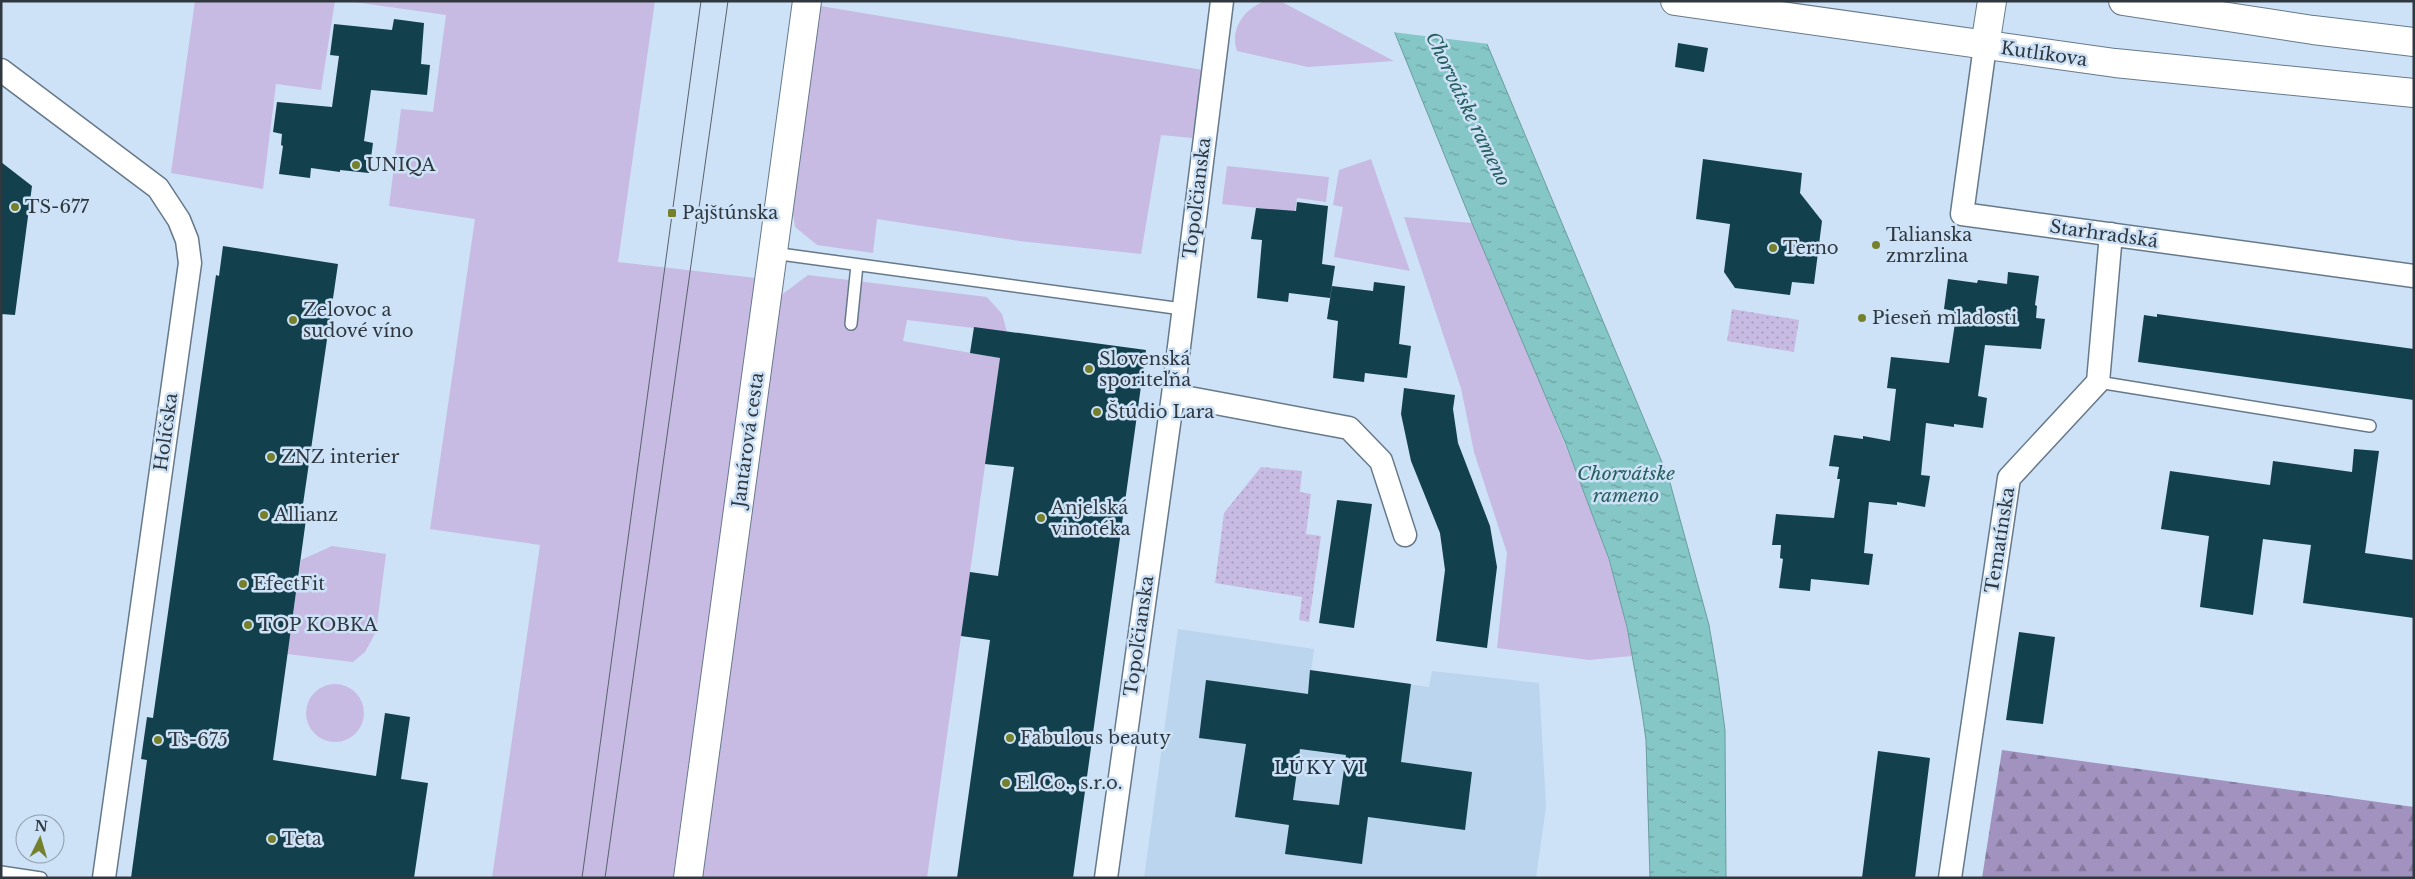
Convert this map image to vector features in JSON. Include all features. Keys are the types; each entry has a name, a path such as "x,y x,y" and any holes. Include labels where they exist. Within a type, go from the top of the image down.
{"main road":[{"name":"Jantárová cesta","path":"688,878 807,1"},
{"name":"Kutlíkova","path":"1676,1 2115,64 2414,93"},
{"path":"1985,46 1992,1"},
{"path":"2128,2 2313,30 2414,42"}],"street":[{"name":"Topoľčianska","path":"1106,878 1173,395 1182,309 1222,1"},
{"name":"Starhradská","path":"1985,46 1962,214 2414,276"},
{"name":"Holíčska","path":"1,70 158,188 179,220 187,240 190,263 104,878"},
{"path":"2098,382 2111,234"},
{"name":"Tematínska","path":"1950,878 2009,478 2098,382"},
{"path":"1173,395 1349,428 1381,461 1405,535"}],"lane":[{"path":"773,254 1182,309"},
{"path":"850,324 857,265"},
{"path":"2098,382 2370,426"},
{"path":"1,872 41,878"}],"shaded area":[{"path":"195,1 335,1 321,90 276,84 263,189 171,173"},
{"path":"347,1 655,1 618,262 756,278 673,878 492,878 540,545 430,529 475,219 389,206 401,109 433,112 446,15"},
{"path":"1267,1 1280,1 1394,61 1308,67 1237,51 1235,35 1241,20 1252,8"},
{"path":"821,6 1203,70 1192,138 1161,135 1141,254 1019,241 877,219 873,253 817,245 795,227 792,208"},
{"path":"1371,159 1410,271 1334,257 1343,207 1333,205 1339,170"},
{"path":"1227,166 1329,177 1326,202 1297,198 1295,212 1222,204"},
{"path":"1404,217 1472,223 1541,385 1604,546 1620,600 1632,656 1589,660 1497,648 1507,553 1474,452 1461,388"},
{"path":"808,275 987,297 1002,314 1007,332 907,320 903,341 1000,358 992,415 1021,419 990,430 927,878 699,878 780,296"},
{"path":"1732,309 1799,320 1794,352 1727,341"},
{"path":"1261,467 1302,471 1300,492 1311,494 1306,534 1321,536 1309,622 1299,620 1302,597 1215,583 1224,513"},
{"path":"332,546 386,554 376,632 365,652 353,662 287,654 301,560"},
{"path":"1178,629 1314,649 1311,671 1429,687 1432,671 1539,683 1546,807 1536,878 1144,878"},
{"path":"335,684 351,689 359,697 364,713 359,729 351,737 335,742 319,737 311,729 306,713 311,697 319,689"}],"green space":[{"path":"2002,750 2414,807 2414,878 1982,878"}],"water":[{"name":"Chorvátske rameno","path":"1382,1 1469,1 1669,479 1709,625 1718,678 1725,730 1726,878 1650,878 1646,740 1627,627 1609,559 1565,442 1472,223"}],"pier":[{"path":"1380,1 1471,1 1489,44 1392,32"}],"building":[{"path":"394,19 424,23 421,64 430,65 427,95 371,90 364,141 373,143 369,173 311,168 310,178 279,174 283,146 281,145 282,134 273,132 277,102 332,107 339,56 330,55 334,24 392,30"},
{"path":"1678,43 1708,48 1704,72 1675,67"},
{"name":"Terno","path":"1703,159 1802,173 1800,193 1822,221 1814,284 1792,282 1790,295 1735,288 1724,272 1730,224 1696,219"},
{"path":"1,162 32,186 15,315 1,314"},
{"path":"1297,202 1328,206 1322,264 1335,266 1330,298 1289,293 1288,302 1257,298 1262,240 1251,239 1256,208 1296,211"},
{"path":"223,246 338,264 302,511 307,512 273,760 376,776 385,713 410,717 401,779 428,783 414,878 131,878 147,760 141,759 147,717 153,718 216,275 219,276"},
{"path":"2008,272 2039,276 2035,305 2037,306 2036,318 2045,319 2041,349 1985,345 1978,396 1987,398 1983,428 1954,424 1954,427 1926,423 1921,475 1930,476 1925,507 1897,502 1897,505 1869,502 1864,553 1873,554 1869,585 1811,579 1810,591 1779,588 1783,559 1780,558 1781,545 1772,545 1776,514 1834,518 1840,479 1837,479 1839,467 1829,466 1834,435 1863,439 1863,436 1890,441 1896,389 1887,388 1891,357 1949,363 1955,323 1952,322 1954,311 1944,309 1948,279 1977,283 1978,280 2007,284"},
{"path":"1374,282 1405,286 1399,344 1411,346 1407,378 1365,373 1364,382 1333,378 1338,321 1327,319 1332,286 1373,291"},
{"path":"2157,314 2414,349 2414,400 2138,362 2144,315 2157,317"},
{"path":"974,327 1146,350 1073,878 957,878 990,640 961,636 970,572 998,576 1014,467 985,464 1000,358 970,353"},
{"path":"1404,388 1455,395 1453,409 1458,443 1490,526 1497,567 1487,648 1436,641 1445,570 1440,533 1411,461 1401,414"},
{"path":"2354,449 2379,451 2365,553 2414,560 2414,618 2303,603 2311,545 2263,539 2253,615 2200,607 2209,536 2161,529 2170,471 2270,485 2273,461 2352,472"},
{"path":"1337,500 1372,504 1354,628 1319,623"},
{"path":"2019,632 2055,637 2043,724 2006,720"},
{"path":"1310,670 1411,684 1401,762 1472,772 1465,830 1368,817 1362,864 1285,854 1289,825 1235,817 1246,744 1199,738 1206,680 1308,694","holes":["1300,749 1346,755 1339,805 1293,800"]},
{"path":"1878,751 1930,758 1915,878 1862,878"}],"tram line":[{"path":"582,878 701,1"},
{"path":"605,878 728,1"}],"place":[{"name":"UNIQA","path":"356,165"},
{"name":"TS-677","path":"15,207"},
{"name":"Pajštúnska","path":"672,213"},
{"name":"Talianska zmrzlina","path":"1876,245"},
{"name":"Terno","path":"1773,248"},
{"name":"Pieseň mladosti","path":"1862,318"},
{"name":"Zelovoc a sudové víno","path":"293,320"},
{"name":"Slovenská sporiteľňa","path":"1089,369"},
{"name":"Štúdio Lara","path":"1097,412"},
{"name":"ZNZ interier","path":"271,457"},
{"name":"Allianz","path":"264,515"},
{"name":"Anjelská vinotéka","path":"1041,518"},
{"name":"EfectFit","path":"243,584"},
{"name":"TOP KOBKA","path":"248,625"},
{"name":"Fabulous beauty","path":"1010,738"},
{"name":"Ts-675","path":"158,740"},
{"name":"El.Co., s.r.o.","path":"1006,783"},
{"name":"Teta","path":"272,839"}],"district":[{"name":"LÚKY VI","path":"1320,767"}]}
